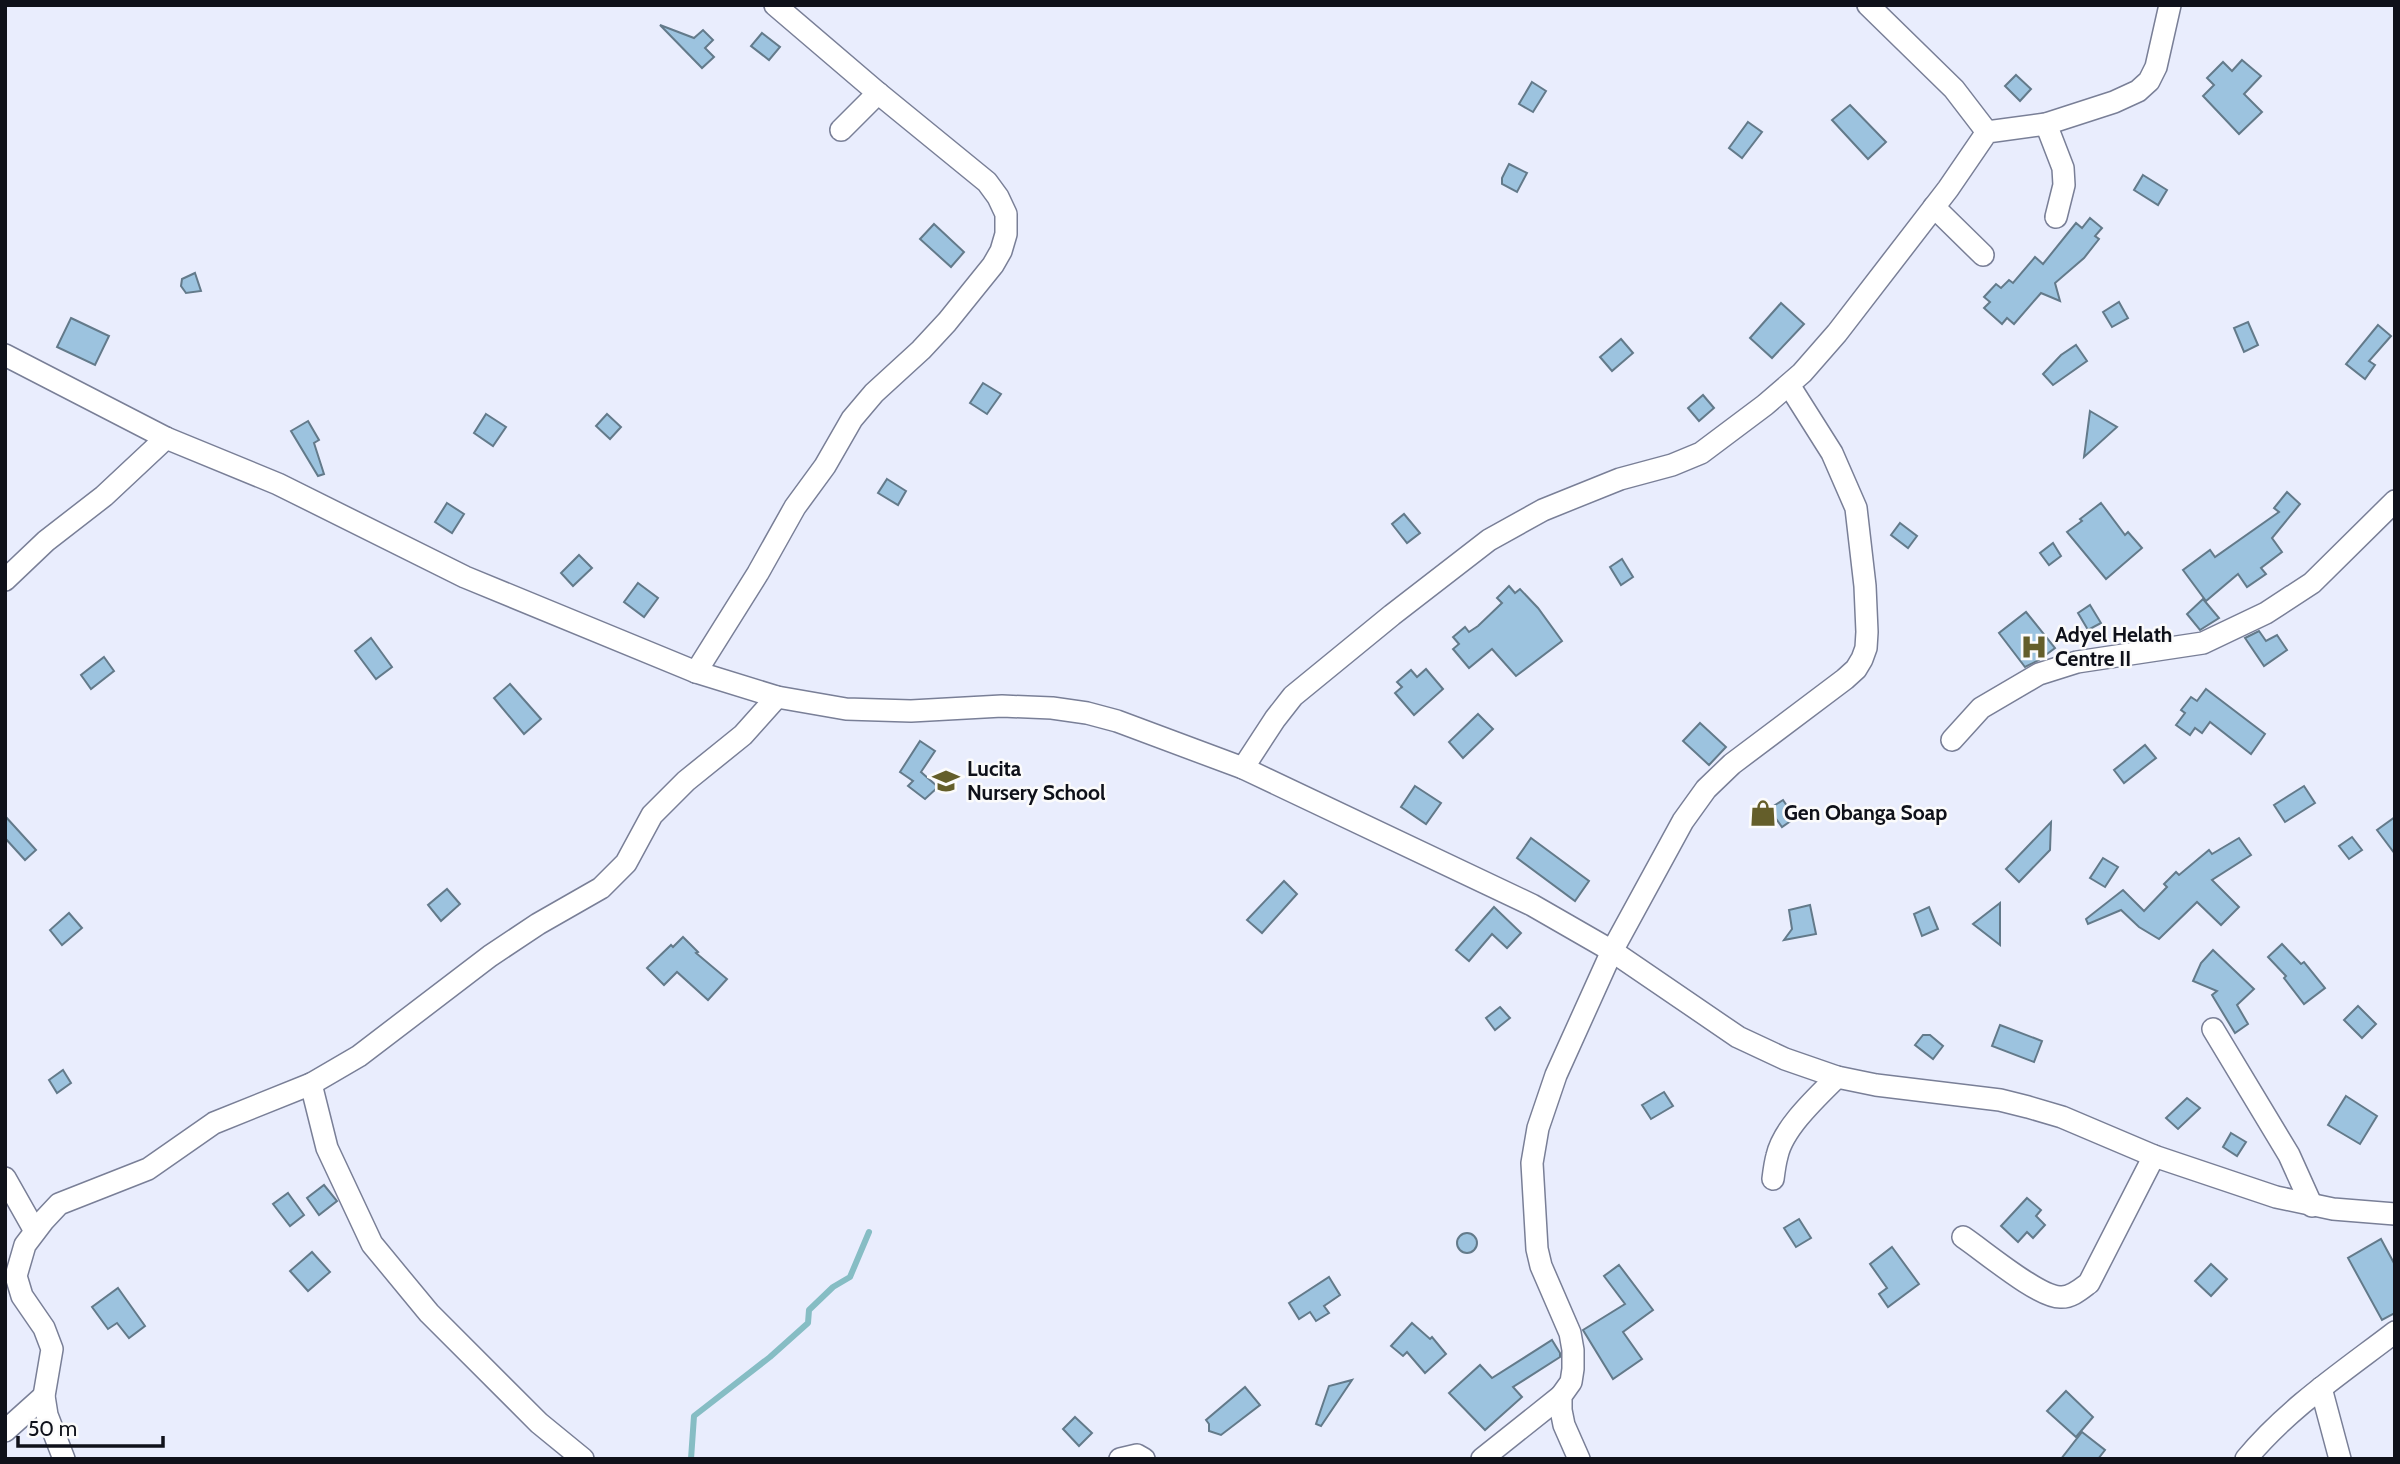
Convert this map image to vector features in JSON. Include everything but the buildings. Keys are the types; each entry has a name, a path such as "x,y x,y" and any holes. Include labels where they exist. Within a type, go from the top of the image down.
{"street":[{"path":"696,672 758,573 795,507 825,466 852,419 868,399 947,322 993,265 1006,234 1006,214 987,182 775,5"},
{"path":"1868,5 1954,89 1987,132"},
{"path":"1243,768 1275,719 1301,689 1489,540 1543,510 1620,479 1701,453 1789,385 1837,333 1934,207 1987,132 2046,124 2114,102 2138,90 2149,81 2156,67 2170,5"},
{"path":"841,130 878,93"},
{"path":"2046,124 2063,168 2064,185 2056,217"},
{"path":"1934,207 1983,255"},
{"path":"5,355 166,438 278,484 466,577 696,672 777,697 846,709 911,711 1002,706 1075,711 1117,721 1243,768 1532,905 1612,951 1738,1037 1785,1059 1837,1077 1876,1085 2000,1100 2028,1107 2062,1117 2154,1156 2276,1198 2312,1206 2395,1214"},
{"path":"1482,1459 1560,1396 1571,1382 1573,1350 1570,1333 1541,1266 1537,1250 1532,1163 1538,1128 1556,1074 1612,951 1684,821 1706,789 1732,764 1845,679 1856,669 1866,648 1865,586 1856,508 1832,453 1789,385"},
{"path":"5,580 46,541 104,496 125,473 166,438"},
{"path":"1952,740 1981,708 2039,674 2077,662 2203,643 2266,613 2312,583 2395,501"},
{"path":"22,1238 60,1204 148,1168 214,1123 311,1084 359,1056 489,956 601,888 626,863 652,815 686,781 743,735 777,697"},
{"path":"2213,1029 2289,1156 2312,1206"},
{"path":"1773,1179 1783,1140 1837,1077"},
{"path":"311,1084 327,1148 372,1244 429,1313 539,1423 583,1459"},
{"path":"1963,1237 2043,1294 2062,1298 2076,1293 2089,1283 2154,1156"},
{"path":"5,1178 22,1238 16,1276 22,1296 44,1328 52,1349 44,1396 47,1415 64,1459"},
{"path":"2246,1459 2321,1388 2395,1332"},
{"path":"2321,1388 2340,1459"},
{"path":"5,1432 44,1396"},
{"path":"1560,1396 1564,1424 1579,1459"},
{"path":"1120,1459 1138,1455 1144,1459"}],"waterway":[{"path":"691,1459 694,1416 770,1357 808,1323 809,1310 833,1287 850,1277 869,1232"}],"place":[{"name":"Adyel Helath Centre II","path":"2034,647"},
{"name":"Lucita Nursery School","path":"946,781"},
{"name":"Gen Obanga Soap","path":"1763,813"}]}
